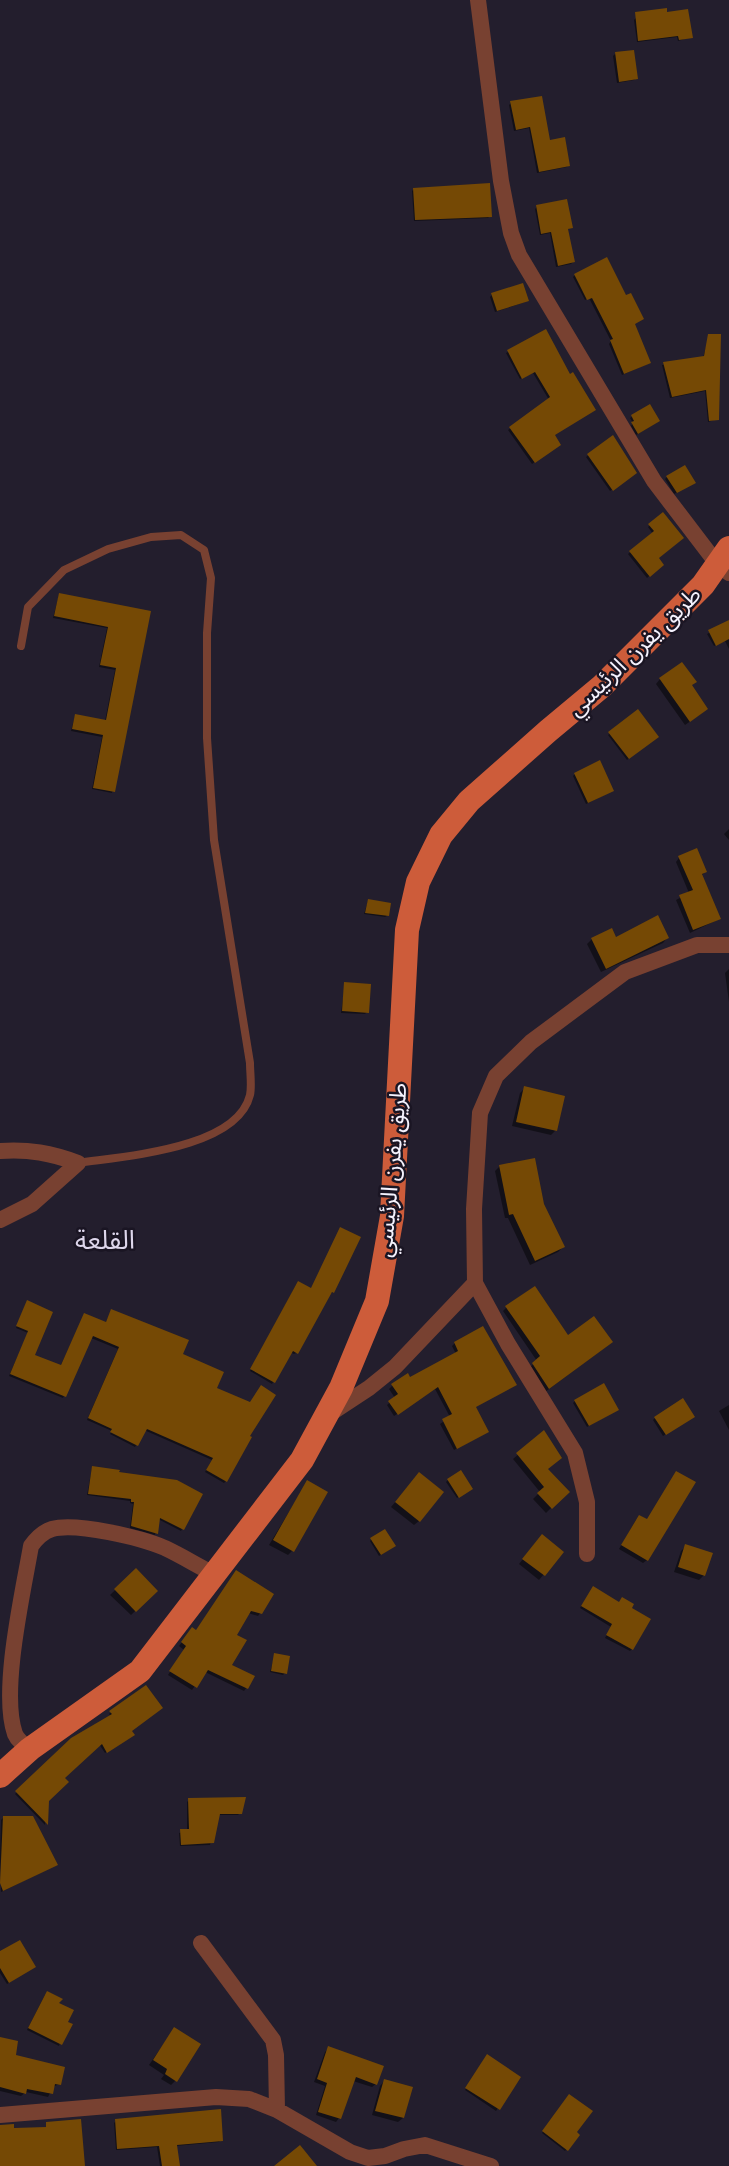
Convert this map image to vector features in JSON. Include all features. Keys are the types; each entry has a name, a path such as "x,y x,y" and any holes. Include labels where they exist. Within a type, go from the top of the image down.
{"main road":[{"name":"طريق يفرن الرئيسي","path":"0,1776 30,1749 140,1671 302,1460 341,1388 377,1301 388,1240 392,1216 407,930 418,882 440,835 469,801 602,687 725,562"}],"street":[{"path":"478,0 501,181 511,233 519,255 654,481 725,562"},
{"path":"587,1554 587,1502 575,1453 508,1344 475,1283 474,1209 480,1113 496,1076 531,1042 625,972 697,945 729,945"},
{"path":"0,1151 23,1149 50,1152 78,1163 32,1204 0,1220"},
{"path":"324,1417 369,1388 395,1367 475,1283"},
{"path":"30,1749 15,1735 9,1689 31,1546 39,1536 52,1529 84,1528 122,1536 163,1547 214,1574"},
{"path":"201,1943 273,2040 276,2055 276,2110"},
{"path":"0,2115 216,2096 249,2099 276,2110 350,2152 368,2158 425,2145 491,2166"}],"lane":[{"path":"21,646 27,607 64,570 108,549 151,537 181,535 204,550 211,578 207,633 207,738 214,841 250,1063 250,1096 239,1116 217,1132 191,1144 78,1163"}],"building":[{"path":"667,8 667,12 688,9 693,38 679,40 678,36 638,41 635,12"},
{"path":"634,50 638,79 619,82 615,52"},
{"path":"542,96 550,140 565,137 570,166 539,172 530,127 516,130 510,101"},
{"path":"490,183 492,217 415,220 413,188"},
{"path":"567,199 573,228 568,229 575,262 558,266 551,232 541,234 536,205"},
{"path":"607,257 626,295 631,293 644,319 635,324 651,363 624,374 610,340 613,339 592,298 587,300 574,274"},
{"path":"523,283 529,301 497,311 491,293"},
{"path":"546,329 570,374 573,372 596,410 555,435 561,445 535,463 509,427 550,397 535,372 522,379 507,350"},
{"path":"708,334 721,334 719,420 709,421 706,390 672,397 663,362 704,356"},
{"path":"650,404 660,421 638,434 631,422 634,421 631,415"},
{"path":"613,435 637,473 613,491 587,454"},
{"path":"685,465 696,483 677,493 666,476"},
{"path":"663,512 684,538 659,558 664,565 650,577 629,551 654,531 648,524"},
{"path":"59,593 151,611 115,792 93,788 103,735 72,729 75,714 106,720 116,668 100,665 108,627 54,616"},
{"path":"729,620 729,639 716,646 708,630"},
{"path":"682,662 697,682 692,685 708,709 690,722 659,678"},
{"path":"638,709 659,737 629,759 608,732"},
{"path":"600,760 614,791 588,803 574,773"},
{"path":"697,848 707,872 702,874 721,919 693,930 679,895 693,890 678,856"},
{"path":"368,899 391,903 389,916 365,913"},
{"path":"658,915 669,938 606,969 591,938 612,928 616,937"},
{"path":"344,982 371,984 369,1013 342,1011"},
{"path":"524,1086 565,1096 557,1131 516,1122"},
{"path":"535,1158 544,1204 565,1247 535,1261 513,1214 509,1215 499,1165"},
{"path":"340,1227 361,1237 334,1293 332,1292 298,1354 293,1351 275,1383 250,1369 298,1281 311,1288"},
{"path":"535,1286 568,1335 594,1316 613,1342 549,1389 532,1363 540,1356 505,1306"},
{"path":"27,1300 53,1312 35,1355 61,1365 84,1313 106,1322 111,1309 189,1340 183,1354 224,1372 217,1388 250,1402 261,1385 276,1395 250,1436 252,1437 227,1482 206,1470 213,1458 147,1429 138,1446 110,1432 112,1429 88,1418 119,1347 93,1336 66,1397 10,1374 28,1331 16,1326"},
{"path":"483,1326 517,1385 476,1407 489,1432 457,1449 442,1419 452,1414 438,1387 398,1415 388,1401 398,1394 391,1384 408,1373 410,1377 458,1351 454,1342"},
{"path":"604,1383 619,1410 589,1426 574,1400"},
{"path":"683,1398 695,1417 666,1435 654,1417"},
{"path":"544,1430 562,1458 548,1469 570,1492 552,1509 537,1493 544,1487 516,1453"},
{"path":"92,1466 177,1480 203,1494 184,1530 160,1518 158,1534 131,1526 134,1502 131,1502 131,1499 88,1494"},
{"path":"461,1470 473,1489 459,1498 447,1479"},
{"path":"676,1471 696,1482 648,1561 621,1545 639,1515 647,1519"},
{"path":"419,1472 444,1492 420,1522 395,1502"},
{"path":"307,1480 328,1492 294,1552 273,1540"},
{"path":"385,1529 396,1546 381,1555 370,1538"},
{"path":"542,1534 564,1552 545,1576 522,1559"},
{"path":"685,1544 713,1553 705,1576 678,1567"},
{"path":"136,1568 158,1591 136,1612 114,1589"},
{"path":"236,1570 274,1594 262,1614 251,1611 237,1635 247,1640 232,1665 255,1676 248,1689 208,1670 197,1688 169,1671 186,1646 181,1642 192,1627 196,1630"},
{"path":"593,1586 619,1602 622,1597 634,1604 632,1608 651,1619 633,1650 606,1635 612,1624 581,1606"},
{"path":"274,1653 290,1656 287,1674 271,1671"},
{"path":"146,1685 163,1708 132,1731 135,1735 107,1753 102,1744 65,1778 69,1782 49,1801 48,1825 15,1791 71,1738 112,1714 109,1711"},
{"path":"246,1797 242,1814 220,1814 214,1843 181,1845 180,1829 189,1829 188,1798"},
{"path":"3,1816 33,1816 58,1865 3,1891 0,1883"},
{"path":"20,1940 36,1967 9,1983 0,1968 0,1951"},
{"path":"47,1991 63,1999 59,2003 74,2010 68,2022 73,2024 62,2045 28,2028"},
{"path":"174,2027 201,2044 177,2082 165,2074 167,2069 153,2060"},
{"path":"0,2037 18,2041 16,2055 65,2067 61,2085 55,2084 53,2094 27,2089 26,2094 0,2087"},
{"path":"328,2046 384,2066 377,2085 356,2077 341,2119 318,2112 327,2083 317,2079"},
{"path":"487,2054 521,2077 500,2110 465,2088"},
{"path":"384,2079 413,2087 404,2118 375,2111"},
{"path":"569,2094 593,2111 577,2132 580,2135 568,2151 542,2131"},
{"path":"221,2109 223,2141 177,2145 180,2166 162,2166 159,2146 117,2149 115,2119"},
{"path":"81,2119 85,2166 0,2166 0,2125 14,2124 14,2128 46,2127 46,2122"},
{"path":"300,2145 317,2166 274,2166"}],"district":[{"name":"القلعة","path":"105,1240"}]}
